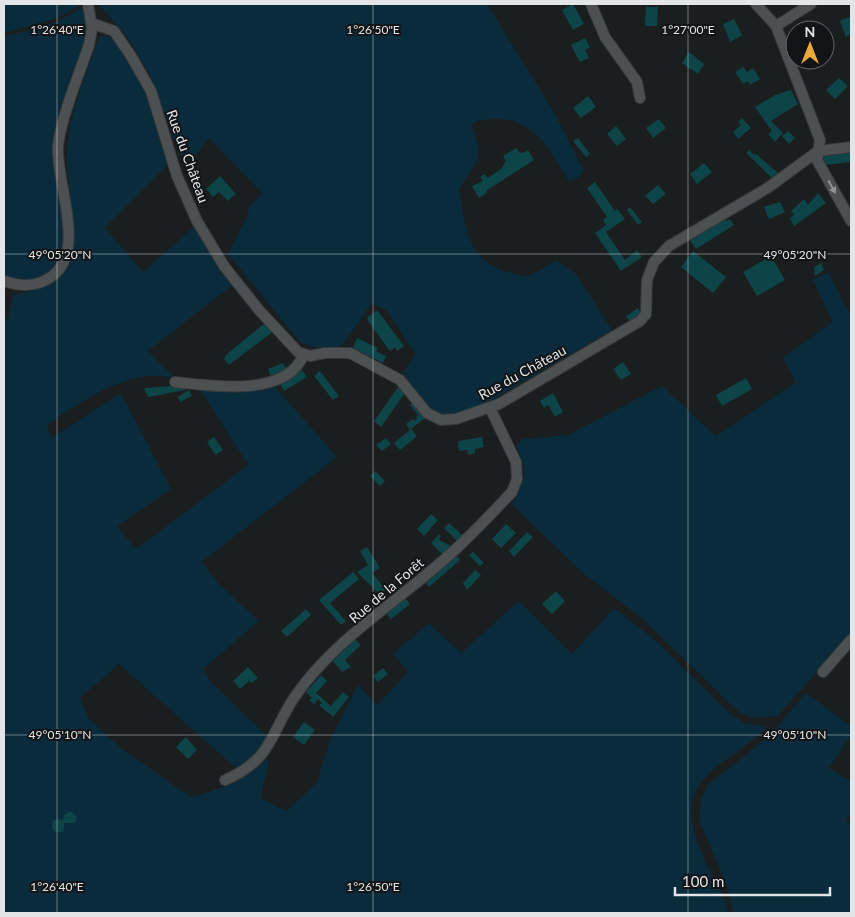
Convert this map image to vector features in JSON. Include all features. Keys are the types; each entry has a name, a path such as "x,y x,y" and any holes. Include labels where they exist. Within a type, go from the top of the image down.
{"street":[{"path":"4,281 16,286 33,286 53,277 65,261 69,236 58,147 89,45 91,23 88,4"},
{"path":"591,4 606,37 637,82 640,98"},
{"path":"756,4 776,26 820,140 817,160 851,221"},
{"path":"776,26 811,4"},
{"name":"Rue du Château","path":"91,23 114,31 147,84 177,176 197,220 224,266 259,310 298,352 310,356 325,353 350,353 400,380 427,413 441,420 456,419 490,408 640,322 646,314 647,280 654,262 669,246 769,187 818,151"},
{"path":"818,151 851,148"},
{"path":"175,382 229,387 275,382 300,366 304,354"},
{"name":"Rue de la Forêt","path":"225,780 244,772 269,747 296,695 328,658 448,556 512,492 517,479 516,462 490,408"},
{"path":"823,672 851,640"}],"shaded area":[{"path":"4,4 82,5 57,18 4,33"},
{"path":"98,4 487,4 555,114 584,171 579,177 569,181 539,138 520,124 508,120 493,119 475,123 472,125 478,146 477,160 459,189 469,237 475,249 483,258 494,266 508,272 528,277 556,260 576,274 612,330 480,407 451,416 437,416 422,401 403,373 415,354 388,312 372,303 341,347 319,348 299,341 228,254 249,212 248,208 262,193 209,138 195,156 180,156 150,75 127,37"},
{"path":"84,7 87,31 55,167 65,235 64,253 54,269 43,276 30,281 8,279 4,275 4,37 56,22"},
{"path":"104,35 115,42 126,54 136,71 170,163 105,228 143,272 195,226 234,284 148,351 175,378 148,376 121,383 95,394 47,425 51,438 121,393 171,489 117,526 136,549 248,465 200,389 275,387 337,457 202,562 218,583 259,621 204,668 209,680 269,738 254,759 239,771 119,664 80,698 89,719 122,749 191,797 232,783 250,773 268,759 261,799 287,811 317,782 330,740 358,685 377,705 408,672 393,654 429,623 461,653 519,601 572,654 614,608 656,641 730,714 745,723 768,727 717,766 705,778 696,792 691,808 693,828 702,854 721,890 728,913 4,913 4,322 8,318 13,295 43,285 62,272 71,255 74,235 67,164 68,139 81,88 98,39"},
{"path":"829,273 851,317 851,633 778,716 756,718 741,714 640,617 578,569 512,504 520,489 524,475 523,462 516,446 523,439 568,435 662,386 716,436 796,382 783,358 832,322 813,279"},
{"path":"806,693 851,726 851,736 829,768 851,781 851,813 846,820 851,824 851,913 733,913 728,888 699,820 701,799 709,784 767,738"}],"building":[{"path":"573,4 584,24 573,30 562,10"},
{"path":"646,7 658,7 657,26 645,26"},
{"path":"851,16 851,34 846,37 840,21"},
{"path":"734,19 742,35 730,42 723,24"},
{"path":"585,38 590,47 585,50 589,58 580,62 571,45"},
{"path":"689,52 704,64 698,74 682,63"},
{"path":"743,67 747,72 753,68 760,79 750,85 748,81 743,84 735,72"},
{"path":"839,78 848,86 835,99 826,90"},
{"path":"791,90 798,104 771,121 783,133 775,142 768,134 772,131 755,107 775,95"},
{"path":"588,96 596,107 581,118 573,108"},
{"path":"742,118 751,128 738,139 733,132 741,125 738,122"},
{"path":"659,119 666,128 653,138 646,128"},
{"path":"616,126 626,139 617,146 607,134"},
{"path":"788,131 795,138 789,144 782,136"},
{"path":"578,138 590,154 586,157 573,141"},
{"path":"516,148 519,152 523,153 528,150 534,160 486,191 487,193 479,198 472,186 483,181 480,177 485,174 488,178 501,169 506,161 503,156"},
{"path":"749,150 778,173 773,179 746,153"},
{"path":"851,152 851,162 825,165 823,156"},
{"path":"704,163 712,172 697,184 690,174"},
{"path":"220,176 236,194 228,201 219,192 213,197 206,189"},
{"path":"595,182 615,211 617,209 625,219 606,232 625,260 637,250 642,257 621,271 595,233 606,225 603,220 607,217 587,188"},
{"path":"658,185 666,194 653,204 645,196"},
{"path":"818,193 826,203 794,226 790,218 794,215 791,211 804,199 808,205"},
{"path":"780,202 785,212 769,219 764,207"},
{"path":"630,207 642,222 638,225 627,210"},
{"path":"725,218 727,221 730,219 734,225 696,249 690,240"},
{"path":"693,251 726,277 713,293 681,267"},
{"path":"771,256 785,280 757,296 743,272"},
{"path":"821,263 824,270 815,276 814,267"},
{"path":"638,308 642,315 630,322 626,316"},
{"path":"377,310 404,346 397,351 395,347 390,351 367,318"},
{"path":"266,322 274,331 229,365 224,359 226,355"},
{"path":"357,338 378,348 376,351 386,356 383,363 353,348"},
{"path":"623,362 631,374 621,380 613,369"},
{"path":"283,363 287,370 271,378 268,369"},
{"path":"302,370 307,377 284,391 280,384"},
{"path":"320,371 339,396 333,400 314,376"},
{"path":"746,378 752,389 722,406 716,395"},
{"path":"185,385 186,390 148,397 144,388"},
{"path":"399,386 405,393 381,427 374,421"},
{"path":"189,390 192,396 180,402 178,397"},
{"path":"553,393 563,412 555,417 548,405 544,408 540,401"},
{"path":"413,402 425,418 411,429 417,436 400,450 394,443 410,430 406,424 413,419 415,421 417,419 418,415 410,405"},
{"path":"214,437 223,450 215,455 207,442"},
{"path":"482,437 484,447 475,449 475,453 468,455 467,450 459,451 458,441"},
{"path":"386,438 391,444 382,451 376,445"},
{"path":"375,471 385,481 380,486 370,476"},
{"path":"431,514 438,520 424,536 417,529"},
{"path":"449,523 464,537 458,542 444,528"},
{"path":"506,524 516,533 501,548 492,539"},
{"path":"527,532 533,537 514,557 509,551"},
{"path":"439,534 441,536 439,540 453,547 444,556 431,543"},
{"path":"367,547 380,568 372,573 386,590 380,595 357,572 368,565 360,551"},
{"path":"473,552 484,563 480,566 469,555"},
{"path":"455,554 460,560 429,587 424,581"},
{"path":"475,570 481,575 467,590 463,583"},
{"path":"353,572 359,579 330,603 346,621 341,625 319,600"},
{"path":"556,591 565,601 552,614 542,604"},
{"path":"405,598 410,604 391,619 386,613"},
{"path":"306,609 311,615 287,637 281,631"},
{"path":"355,639 361,645 345,660 351,667 342,672 333,661"},
{"path":"248,667 258,678 252,683 249,681 240,689 233,681"},
{"path":"383,668 388,674 378,682 373,676"},
{"path":"321,675 327,681 316,693 331,706 343,692 349,697 333,717 319,705 322,703 318,699 314,704 309,700 312,698 306,692"},
{"path":"304,722 315,730 304,745 293,737"},
{"path":"186,737 197,750 188,759 176,747"},
{"path":"70,811 77,816 75,823 65,823 63,832 55,832 52,828 53,821 63,820 64,815"}]}
